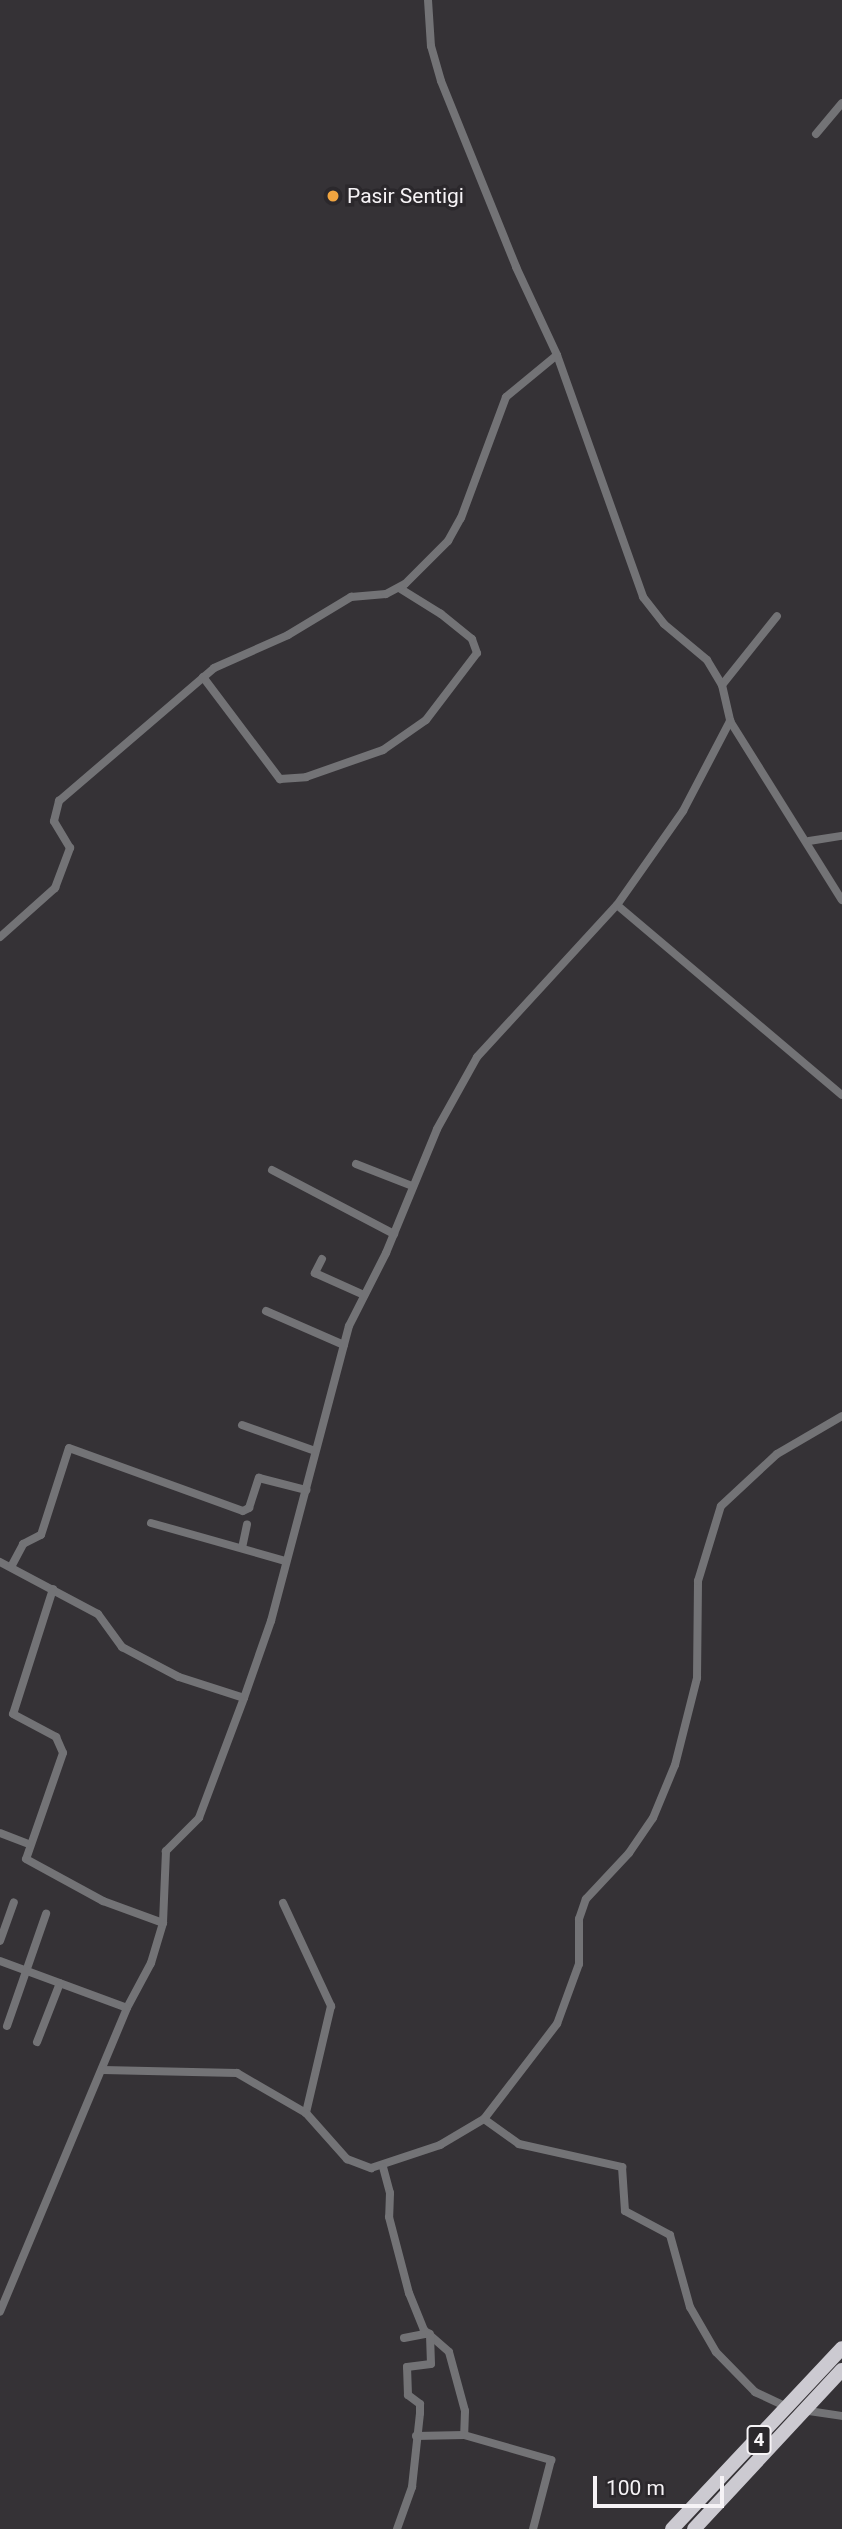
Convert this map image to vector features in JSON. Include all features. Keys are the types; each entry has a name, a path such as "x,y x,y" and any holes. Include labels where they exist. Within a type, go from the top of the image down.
{"highway":[{"name":"4","path":"672,2529 842,2348"},
{"name":"4","path":"694,2529 842,2370"}],"street":[{"path":"428,0 431,46 441,81 557,355 643,597 664,624 708,660 722,685 730,721 809,841 842,900"},
{"path":"816,134 842,103"},
{"path":"0,937 55,888 70,848 54,821 59,801 203,677 328,614 351,597 378,596 398,588 448,541 461,519 506,397 557,355"},
{"path":"203,677 280,779 306,777 383,750 426,720 478,653 472,639 441,614 398,588"},
{"path":"722,685 777,616"},
{"path":"0,2311 127,2008 151,1963 163,1923 166,1851 199,1818 271,1621 344,1345 437,1129 477,1056 617,905 683,811 730,721"},
{"path":"809,841 842,836"},
{"path":"617,905 842,1095"},
{"path":"356,1164 412,1186"},
{"path":"272,1170 394,1234"},
{"path":"322,1259 315,1273 364,1295"},
{"path":"266,1311 344,1345"},
{"path":"103,2070 230,2071 306,2113 347,2159 363,2167 402,2161 484,2119 557,2024 576,1976 579,1919 586,1899 629,1853 653,1818 675,1765 697,1678 698,1581 721,1506 777,1454 842,1416"},
{"path":"242,1425 315,1451"},
{"path":"10,1567 23,1544 41,1535 69,1448 243,1511 259,1478 306,1490"},
{"path":"151,1522 285,1561"},
{"path":"242,1548 247,1525"},
{"path":"0,1562 98,1614 122,1647 179,1677 244,1698"},
{"path":"53,1589 13,1714 56,1737 62,1747 29,1844 27,1861 103,1901 163,1923"},
{"path":"0,1833 29,1844"},
{"path":"0,1941 14,1902"},
{"path":"283,1903 331,2006 306,2113"},
{"path":"7,2026 46,1914"},
{"path":"0,1961 127,2008"},
{"path":"37,2042 60,1983"},
{"path":"484,2119 519,2144 622,2167 625,2211 670,2235 690,2307 702,2331 731,2370 755,2392 790,2408 838,2416"},
{"path":"383,2166 390,2193 389,2217 409,2293 430,2334 431,2364 407,2367 408,2395 419,2404 412,2487 397,2529"},
{"path":"404,2338 430,2334 445,2345 452,2360 466,2411 464,2435"},
{"path":"416,2435 464,2435 551,2460 533,2529"}],"place":[{"name":"Pasir Sentigi","path":"333,196"}]}
